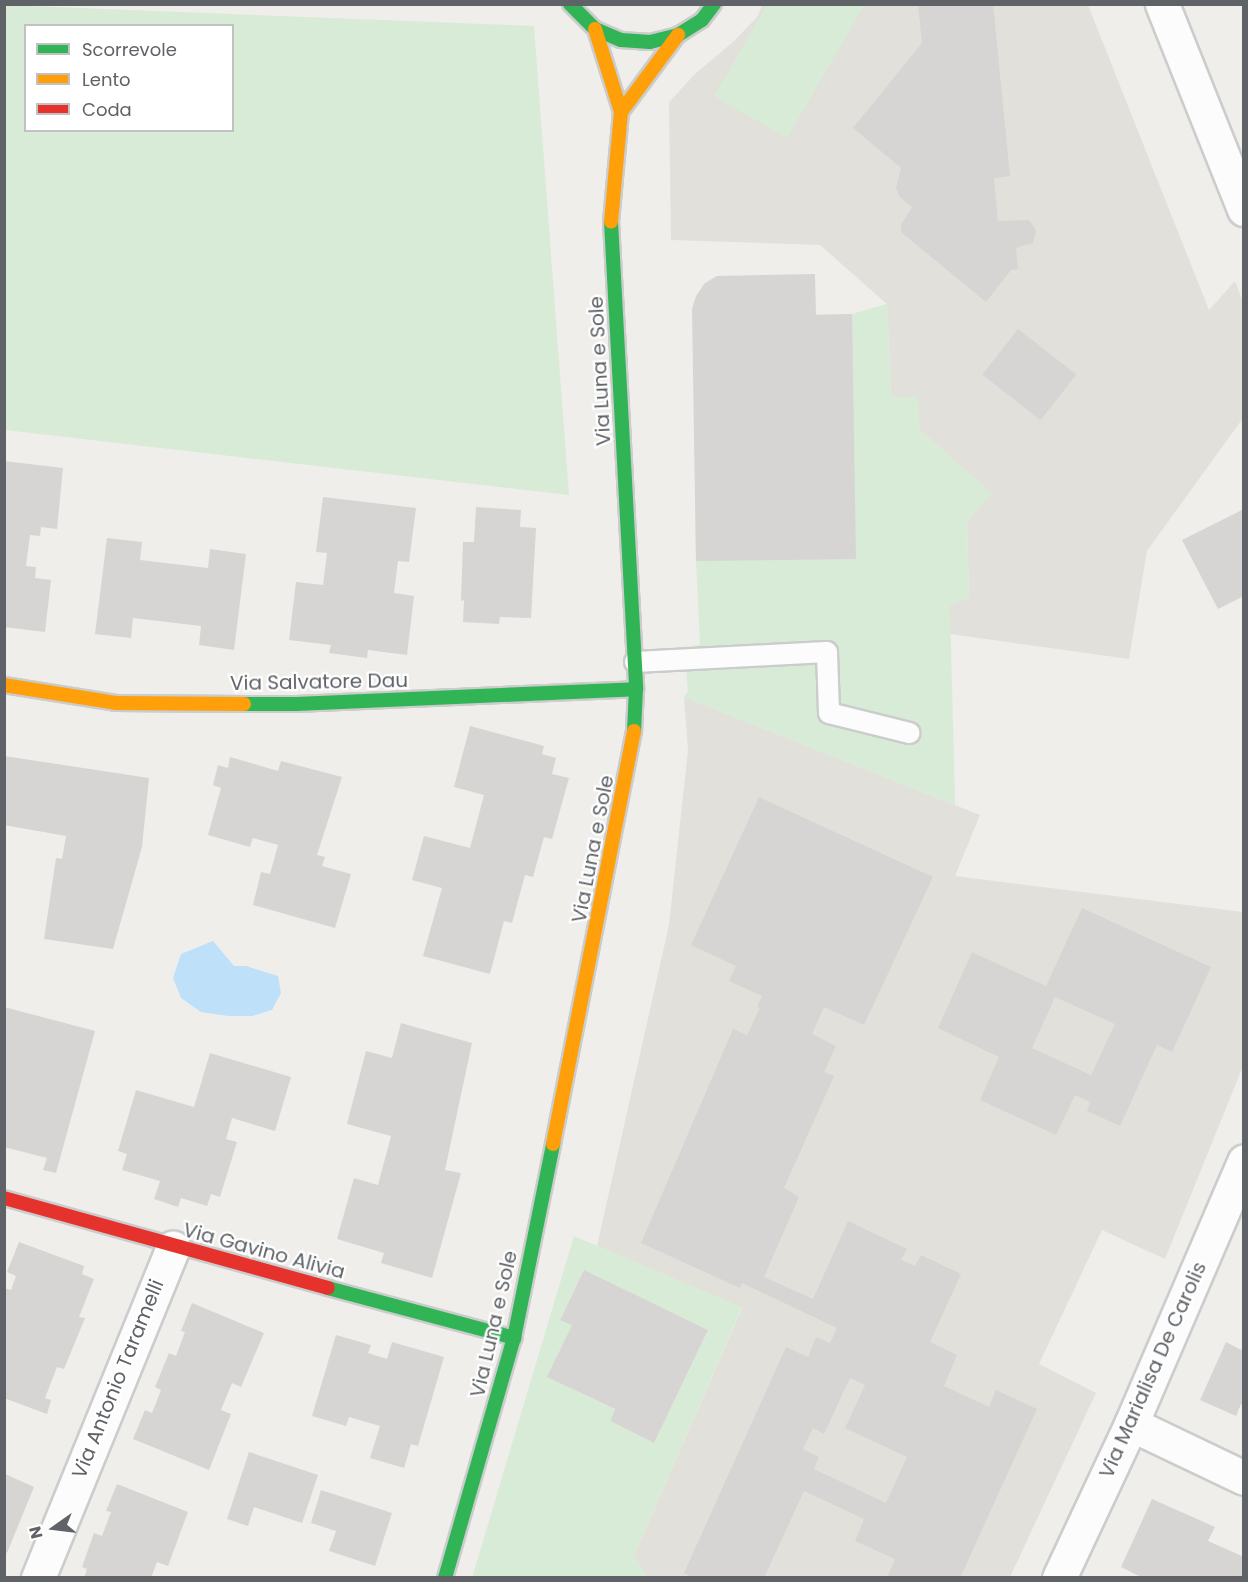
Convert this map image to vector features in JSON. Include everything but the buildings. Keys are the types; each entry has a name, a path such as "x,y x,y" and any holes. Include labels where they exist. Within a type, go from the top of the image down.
{"street":[{"path":"569,7 595,29 621,40 650,42 678,35 702,20 714,4"},
{"path":"1162,4 1244,209"},
{"name":"Via Luna e Sole","path":"446,1578 514,1338 633,746 635,662 611,220 621,112 595,29"},
{"path":"621,112 678,35"},
{"name":"Via Salvatore Dau","path":"4,685 116,703 296,704 636,689"},
{"name":"Via Marialisa De Carolis","path":"1059,1578 1131,1425 1244,1161"},
{"name":"Via Gavino Alivia","path":"4,1198 173,1247 514,1338"},
{"name":"Via Antonio Taramelli","path":"38,1578 173,1247"},
{"path":"1131,1425 1244,1478"}],"lane":[{"path":"635,662 827,652 829,713 910,733"}],"shaded area":[{"path":"762,5 1088,5 1209,310 1235,281 1243,302 1243,418 1147,551 1129,659 950,634 950,605 969,597 967,522 991,493 920,430 891,397 887,304 820,245 671,240 669,102 695,74 733,42 758,16"},
{"path":"684,697 980,815 955,876 1243,912 1243,1066 1165,1259 1102,1230 1039,1364 1096,1393 1010,1577 647,1577 634,1556 742,1308 597,1246 669,925 688,750"}],"green space":[{"path":"5,5 534,26 569,495 5,430"},
{"path":"767,5 864,5 787,138 714,96"},
{"path":"887,304 891,397 918,397 920,430 992,493 967,522 969,597 950,605 955,805 684,697 688,691 684,647 700,645 696,561 693,317 852,314"},
{"path":"574,1236 742,1307 634,1556 647,1577 472,1578","holes":["584,1271 708,1330 654,1443 610,1421 615,1409 548,1377 572,1325 560,1319"]}],"water":[{"path":"213,941 234,966 246,966 278,976 281,993 272,1010 252,1016 229,1016 201,1012 181,998 173,978 181,954"}],"traffic: fast":[{"path":"570,4 595,29 621,40 650,42 678,35 702,20 714,4"},
{"path":"611,222 636,689 634,731"},
{"path":"244,704 296,704 636,689"},
{"path":"445,1578 514,1338 553,1144"},
{"path":"328,1288 514,1338"}],"traffic: slow":[{"path":"595,29 621,112 611,222"},
{"path":"621,112 678,35"},
{"path":"4,685 116,703 244,704"},
{"path":"553,1144 634,731"}],"traffic: jam":[{"path":"4,1198 328,1288"}]}
